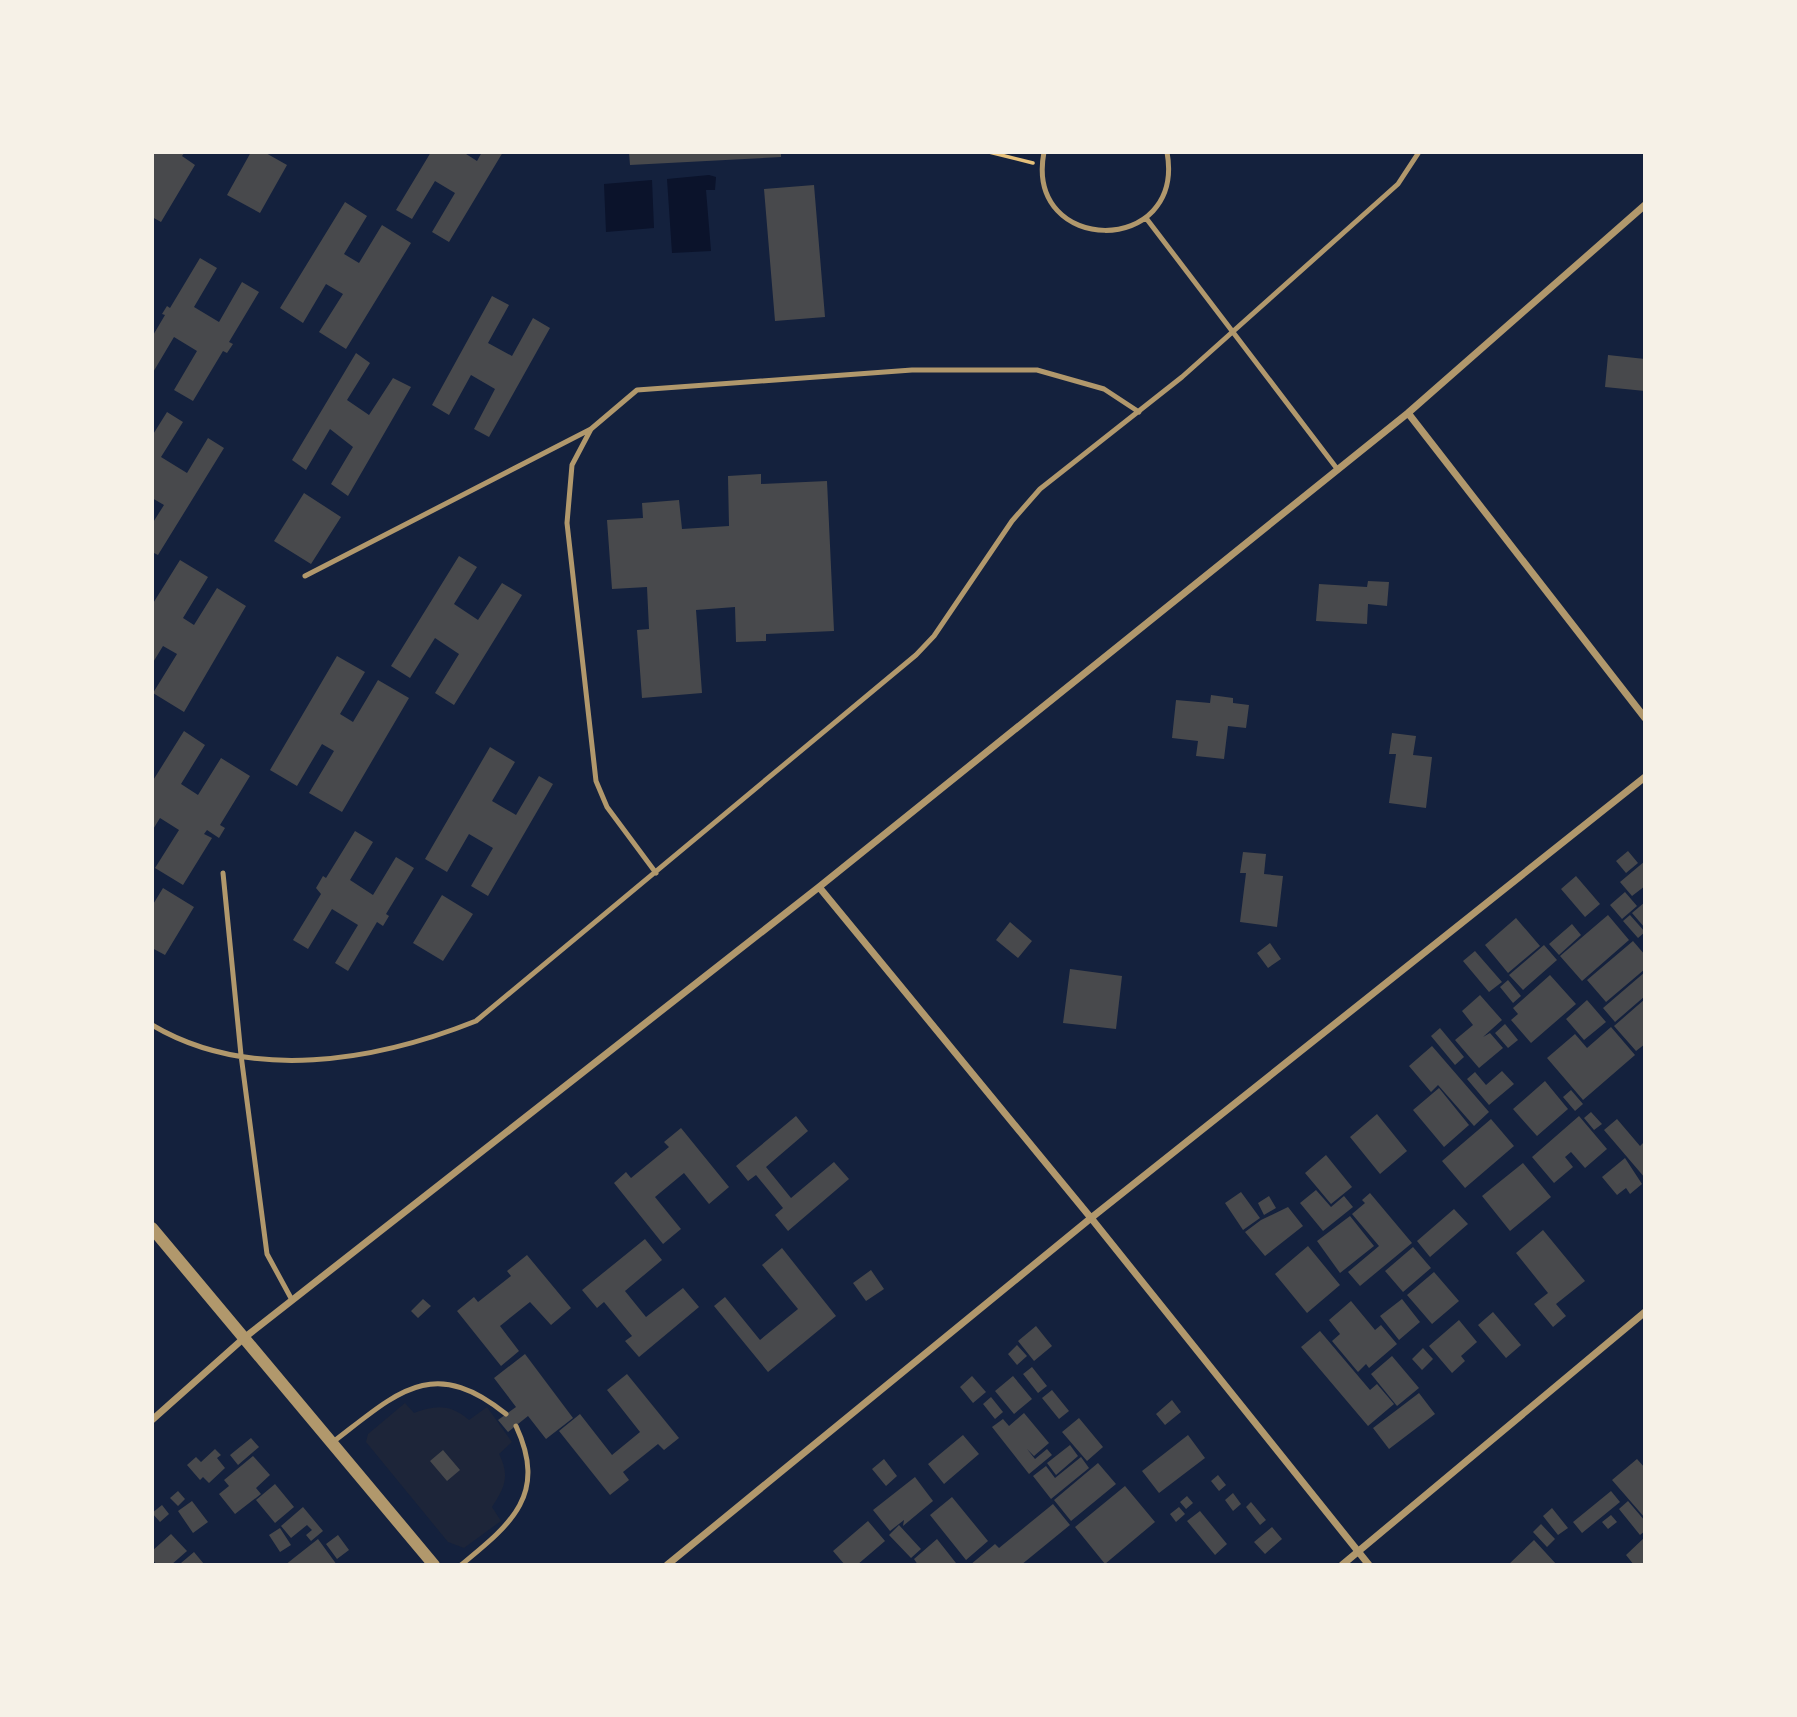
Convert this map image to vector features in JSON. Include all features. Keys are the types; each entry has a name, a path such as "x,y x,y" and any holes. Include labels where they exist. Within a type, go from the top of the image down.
{"street":[{"path":"152,1420 244,1338 819,887 1338,470 1408,413 1645,205"},
{"path":"1408,413 1645,718"},
{"path":"667,1565 1091,1218 1645,776"},
{"path":"819,887 1091,1218 1369,1565"},
{"path":"152,1228 434,1565"},
{"path":"1342,1565 1645,1312"}],"lane":[{"path":"1044,152 1044,186 1053,205 1068,220 1087,230 1107,233 1128,228 1146,218 1159,204 1167,186 1167,152"},
{"path":"152,1025 172,1037 210,1051 297,1060 379,1053 429,1040 476,1021 916,655 934,636 1012,521 1040,489 1139,412 1398,184 1419,152"},
{"path":"1146,218 1338,470"},
{"path":"305,576 591,429 637,390 912,370 1037,370 1104,389 1139,412"},
{"path":"591,429 572,465 567,523 596,781 607,807 656,873"},
{"path":"223,873 241,1055 268,1254 292,1300"},
{"path":"332,1443 398,1393 418,1387 443,1383 463,1386 506,1414"},
{"path":"461,1565 506,1528 522,1498 528,1480 525,1446 516,1426"}],"path":[{"path":"989,152 1042,165"}],"shaded area":[{"path":"709,175 716,177 715,190 706,190 711,251 672,253 667,179"},
{"path":"652,180 654,228 606,232 604,184"},
{"path":"405,1403 414,1413 429,1408 443,1408 455,1411 469,1420 487,1407 512,1442 499,1454 505,1481 492,1507 501,1521 464,1548 448,1542 366,1442 368,1434"}],"building":[{"path":"154,152 185,152 182,156 195,165 161,222 152,217"},
{"path":"251,152 264,152 287,165 260,213 227,195"},
{"path":"431,152 463,152 477,161 482,152 503,152 449,242 432,232 455,193 435,181 412,219 396,210"},
{"path":"629,152 781,152 781,157 630,165"},
{"path":"814,185 825,317 775,321 764,189"},
{"path":"345,202 367,216 344,254 359,263 382,225 411,243 346,349 319,332 343,294 326,284 303,323 280,308"},
{"path":"200,258 217,268 194,307 219,322 242,282 259,292 229,342 233,344 227,353 223,351 193,401 174,390 197,351 174,337 152,374 152,337 165,315 162,314 167,306 170,308"},
{"path":"492,296 509,305 488,343 512,356 533,318 550,328 489,437 474,429 495,389 471,375 449,415 432,405"},
{"path":"356,353 370,363 347,400 369,415 393,378 411,387 348,496 331,484 353,447 330,429 306,470 292,460"},
{"path":"1608,355 1645,359 1645,391 1605,387"},
{"path":"167,412 183,422 161,457 187,473 208,438 224,448 158,555 152,552 152,524 164,505 152,498 152,436"},
{"path":"761,474 761,484 827,481 834,631 766,634 766,641 736,642 735,607 696,610 702,693 642,698 637,630 649,629 647,587 612,589 607,520 643,518 642,503 679,500 682,529 729,526 728,476"},
{"path":"304,493 341,517 311,564 274,541"},
{"path":"459,556 477,567 454,604 478,620 502,583 522,595 454,705 435,693 459,654 435,638 410,678 391,666"},
{"path":"180,560 208,577 183,618 194,625 217,588 246,606 184,712 153,693 177,654 163,646 152,664 152,605"},
{"path":"1368,581 1389,582 1387,606 1368,604 1367,624 1316,621 1319,584 1367,587"},
{"path":"337,656 365,672 340,714 353,722 378,680 409,698 342,812 309,793 334,751 322,744 297,786 270,770"},
{"path":"1211,695 1233,698 1233,703 1249,705 1246,728 1228,726 1224,759 1196,756 1198,741 1172,738 1176,700 1210,703"},
{"path":"184,731 205,745 181,784 198,795 221,758 250,776 220,825 225,828 219,838 207,830 204,834 212,838 183,885 155,868 179,830 160,818 152,831 152,782"},
{"path":"1392,733 1416,736 1413,755 1432,757 1426,808 1389,803 1396,754 1389,754"},
{"path":"490,747 515,762 492,801 516,815 539,776 553,784 488,896 471,886 493,848 469,834 447,872 425,859"},
{"path":"355,831 373,842 350,880 373,895 396,857 414,868 386,914 389,916 383,926 377,922 348,971 335,963 358,925 332,909 308,949 293,940 321,894 316,888 323,876 326,878"},
{"path":"1628,851 1638,863 1626,873 1616,861"},
{"path":"1243,852 1266,854 1264,874 1283,876 1277,927 1240,922 1246,873 1240,873"},
{"path":"1645,861 1645,886 1632,896 1620,882"},
{"path":"1576,876 1600,904 1585,917 1561,889"},
{"path":"163,888 194,907 165,955 152,948 152,906"},
{"path":"1625,892 1637,906 1622,919 1610,905"},
{"path":"442,895 473,914 443,961 413,943"},
{"path":"1645,902 1645,928 1632,913"},
{"path":"1608,915 1629,940 1582,981 1560,956"},
{"path":"1630,915 1645,932 1638,938 1623,921"},
{"path":"1516,918 1540,946 1508,973 1485,945"},
{"path":"1010,922 1032,941 1018,958 996,940"},
{"path":"1572,924 1581,935 1559,955 1549,944"},
{"path":"1633,941 1645,955 1645,969 1606,1002 1587,980"},
{"path":"1270,943 1281,959 1268,968 1257,953"},
{"path":"1544,945 1557,960 1523,990 1509,975"},
{"path":"1475,951 1502,982 1489,992 1463,961"},
{"path":"1070,969 1122,976 1116,1029 1063,1023"},
{"path":"1645,972 1645,996 1615,1022 1603,1008"},
{"path":"1550,975 1576,1004 1531,1043 1511,1020 1518,1014 1513,1008"},
{"path":"1508,980 1521,996 1513,1003 1500,987"},
{"path":"1480,995 1502,1020 1483,1037 1490,1033 1503,1048 1479,1068 1455,1040 1473,1025 1462,1011"},
{"path":"1645,999 1645,1044 1636,1051 1614,1026"},
{"path":"1587,1000 1606,1022 1584,1040 1566,1019"},
{"path":"1505,1024 1518,1040 1508,1048 1495,1033"},
{"path":"1611,1027 1635,1055 1583,1100 1547,1058 1575,1034 1587,1048"},
{"path":"1440,1028 1464,1057 1455,1065 1431,1036"},
{"path":"1432,1046 1489,1112 1474,1126 1438,1085 1431,1092 1409,1066"},
{"path":"1502,1071 1514,1084 1489,1105 1467,1079 1475,1072 1486,1085"},
{"path":"1545,1081 1568,1109 1537,1136 1513,1109"},
{"path":"1439,1088 1469,1125 1444,1147 1413,1110"},
{"path":"1571,1090 1583,1104 1575,1111 1563,1097"},
{"path":"1591,1112 1602,1124 1594,1130 1584,1118"},
{"path":"1377,1114 1407,1151 1380,1174 1350,1137"},
{"path":"796,1116 808,1131 766,1167 791,1198 834,1162 849,1179 788,1231 775,1215 783,1208 756,1175 748,1181 736,1166"},
{"path":"1579,1116 1607,1149 1585,1168 1571,1152 1565,1157 1573,1167 1554,1183 1532,1157"},
{"path":"1491,1119 1514,1146 1465,1188 1442,1161"},
{"path":"1617,1119 1640,1146 1645,1141 1645,1178 1604,1130"},
{"path":"681,1128 729,1187 709,1204 684,1173 655,1197 681,1229 663,1244 614,1183 626,1172 631,1178 669,1147 664,1142"},
{"path":"1326,1155 1352,1187 1331,1204 1305,1173"},
{"path":"1625,1158 1642,1184 1630,1194 1626,1188 1617,1195 1602,1177"},
{"path":"1523,1163 1551,1197 1510,1231 1482,1196"},
{"path":"1316,1190 1331,1207 1344,1196 1353,1207 1323,1231 1300,1203"},
{"path":"1241,1192 1260,1218 1243,1230 1225,1203"},
{"path":"1370,1193 1412,1243 1360,1286 1348,1272 1379,1246 1352,1214 1365,1203 1362,1200"},
{"path":"1269,1196 1276,1208 1264,1215 1258,1203"},
{"path":"1288,1207 1303,1226 1265,1256 1245,1232 1261,1220"},
{"path":"1454,1209 1468,1224 1430,1257 1417,1241"},
{"path":"1350,1216 1374,1246 1340,1273 1317,1241"},
{"path":"1543,1230 1585,1281 1556,1304 1566,1316 1553,1327 1534,1304 1548,1293 1516,1253"},
{"path":"645,1239 662,1260 625,1291 646,1317 683,1288 699,1307 639,1357 625,1341 632,1336 604,1302 597,1308 582,1290"},
{"path":"1308,1246 1340,1285 1307,1313 1275,1274"},
{"path":"1413,1247 1431,1268 1403,1292 1385,1271"},
{"path":"782,1248 836,1316 768,1372 714,1306 725,1297 760,1340 798,1309 762,1265"},
{"path":"527,1255 571,1308 551,1325 530,1302 500,1326 519,1351 501,1366 457,1311 474,1297 478,1302 511,1276 507,1271"},
{"path":"871,1270 884,1289 866,1301 853,1283"},
{"path":"1434,1272 1459,1301 1432,1324 1407,1295"},
{"path":"423,1299 431,1306 418,1318 411,1311"},
{"path":"1402,1299 1420,1322 1399,1340 1380,1316"},
{"path":"1351,1301 1375,1330 1381,1325 1397,1344 1369,1368 1366,1364 1358,1372 1332,1341 1340,1334 1329,1320"},
{"path":"1493,1312 1521,1345 1506,1358 1478,1325"},
{"path":"1459,1320 1477,1342 1461,1356 1465,1361 1452,1373 1429,1346"},
{"path":"1036,1326 1052,1346 1034,1361 1018,1341"},
{"path":"1320,1331 1370,1390 1377,1384 1394,1404 1368,1426 1301,1347"},
{"path":"1017,1345 1027,1356 1017,1365 1008,1354"},
{"path":"1423,1348 1433,1359 1422,1370 1412,1359"},
{"path":"525,1354 573,1418 546,1439 528,1416 508,1432 498,1420 516,1407 494,1378"},
{"path":"1392,1356 1419,1388 1397,1406 1371,1374"},
{"path":"1032,1367 1047,1386 1038,1393 1023,1374"},
{"path":"627,1374 679,1438 664,1450 658,1444 623,1472 629,1480 610,1495 559,1431 580,1414 612,1455 640,1432 607,1390"},
{"path":"972,1376 986,1392 973,1403 960,1387"},
{"path":"1013,1376 1032,1399 1014,1414 995,1391"},
{"path":"1052,1390 1069,1411 1059,1419 1042,1398"},
{"path":"1419,1393 1435,1414 1389,1449 1373,1428"},
{"path":"991,1397 1003,1412 995,1419 983,1404"},
{"path":"1172,1400 1181,1412 1165,1425 1156,1414"},
{"path":"1024,1413 1049,1443 1034,1456 1027,1449 1035,1459 1047,1449 1052,1455 1029,1474 992,1427 1003,1419 1009,1426"},
{"path":"1079,1418 1103,1447 1087,1461 1062,1432"},
{"path":"963,1435 979,1454 944,1484 928,1464"},
{"path":"1188,1435 1205,1458 1159,1493 1142,1471"},
{"path":"251,1438 259,1447 238,1465 230,1455"},
{"path":"1070,1445 1078,1456 1056,1475 1047,1463"},
{"path":"215,1449 221,1455 217,1458 225,1468 209,1483 203,1477 200,1480 187,1465 196,1457 201,1462"},
{"path":"443,1450 460,1470 447,1481 430,1461"},
{"path":"253,1456 270,1475 256,1488 261,1494 235,1514 219,1494 229,1486 224,1480"},
{"path":"1081,1457 1089,1468 1051,1499 1033,1476 1046,1466 1055,1478"},
{"path":"884,1459 897,1476 886,1486 872,1469"},
{"path":"1637,1459 1645,1468 1645,1518 1612,1480"},
{"path":"1098,1463 1116,1484 1071,1521 1054,1500"},
{"path":"1218,1475 1226,1485 1219,1491 1211,1481"},
{"path":"915,1477 933,1501 903,1526 904,1520 890,1531 873,1510"},
{"path":"275,1484 294,1507 275,1523 256,1500"},
{"path":"1125,1486 1155,1522 1105,1564 1075,1527"},
{"path":"178,1491 185,1499 178,1506 170,1498"},
{"path":"1611,1491 1620,1502 1582,1533 1573,1522"},
{"path":"1233,1493 1241,1504 1233,1511 1225,1500"},
{"path":"1187,1496 1193,1503 1186,1509 1180,1502"},
{"path":"952,1497 988,1541 966,1560 930,1515"},
{"path":"192,1501 208,1522 193,1533 178,1511"},
{"path":"1628,1501 1645,1521 1645,1531 1640,1535 1619,1509"},
{"path":"1251,1502 1266,1520 1260,1525 1246,1507"},
{"path":"1053,1504 1070,1525 1021,1565 970,1565 995,1544 999,1548"},
{"path":"162,1505 169,1514 160,1522 152,1513"},
{"path":"303,1507 323,1531 311,1541 306,1535 312,1530 307,1525 291,1538 281,1526"},
{"path":"1179,1507 1185,1514 1176,1522 1170,1514"},
{"path":"1552,1508 1568,1528 1558,1535 1543,1516"},
{"path":"1200,1511 1227,1544 1215,1555 1187,1521"},
{"path":"1611,1515 1617,1522 1608,1529 1602,1522"},
{"path":"868,1521 885,1541 857,1565 845,1565 833,1551"},
{"path":"1541,1524 1555,1539 1547,1547 1533,1532"},
{"path":"899,1525 921,1549 911,1558 889,1535"},
{"path":"1272,1527 1282,1539 1265,1554 1254,1542"},
{"path":"280,1528 291,1545 280,1552 269,1535"},
{"path":"171,1534 187,1551 171,1565 157,1565 152,1559 152,1551"},
{"path":"338,1535 349,1550 337,1559 326,1544"},
{"path":"1645,1537 1645,1565 1634,1565 1626,1555"},
{"path":"318,1539 337,1565 285,1565"},
{"path":"937,1539 956,1563 918,1565 914,1559"},
{"path":"1534,1540 1557,1565 1508,1565"},
{"path":"194,1552 204,1564 181,1563"}]}
